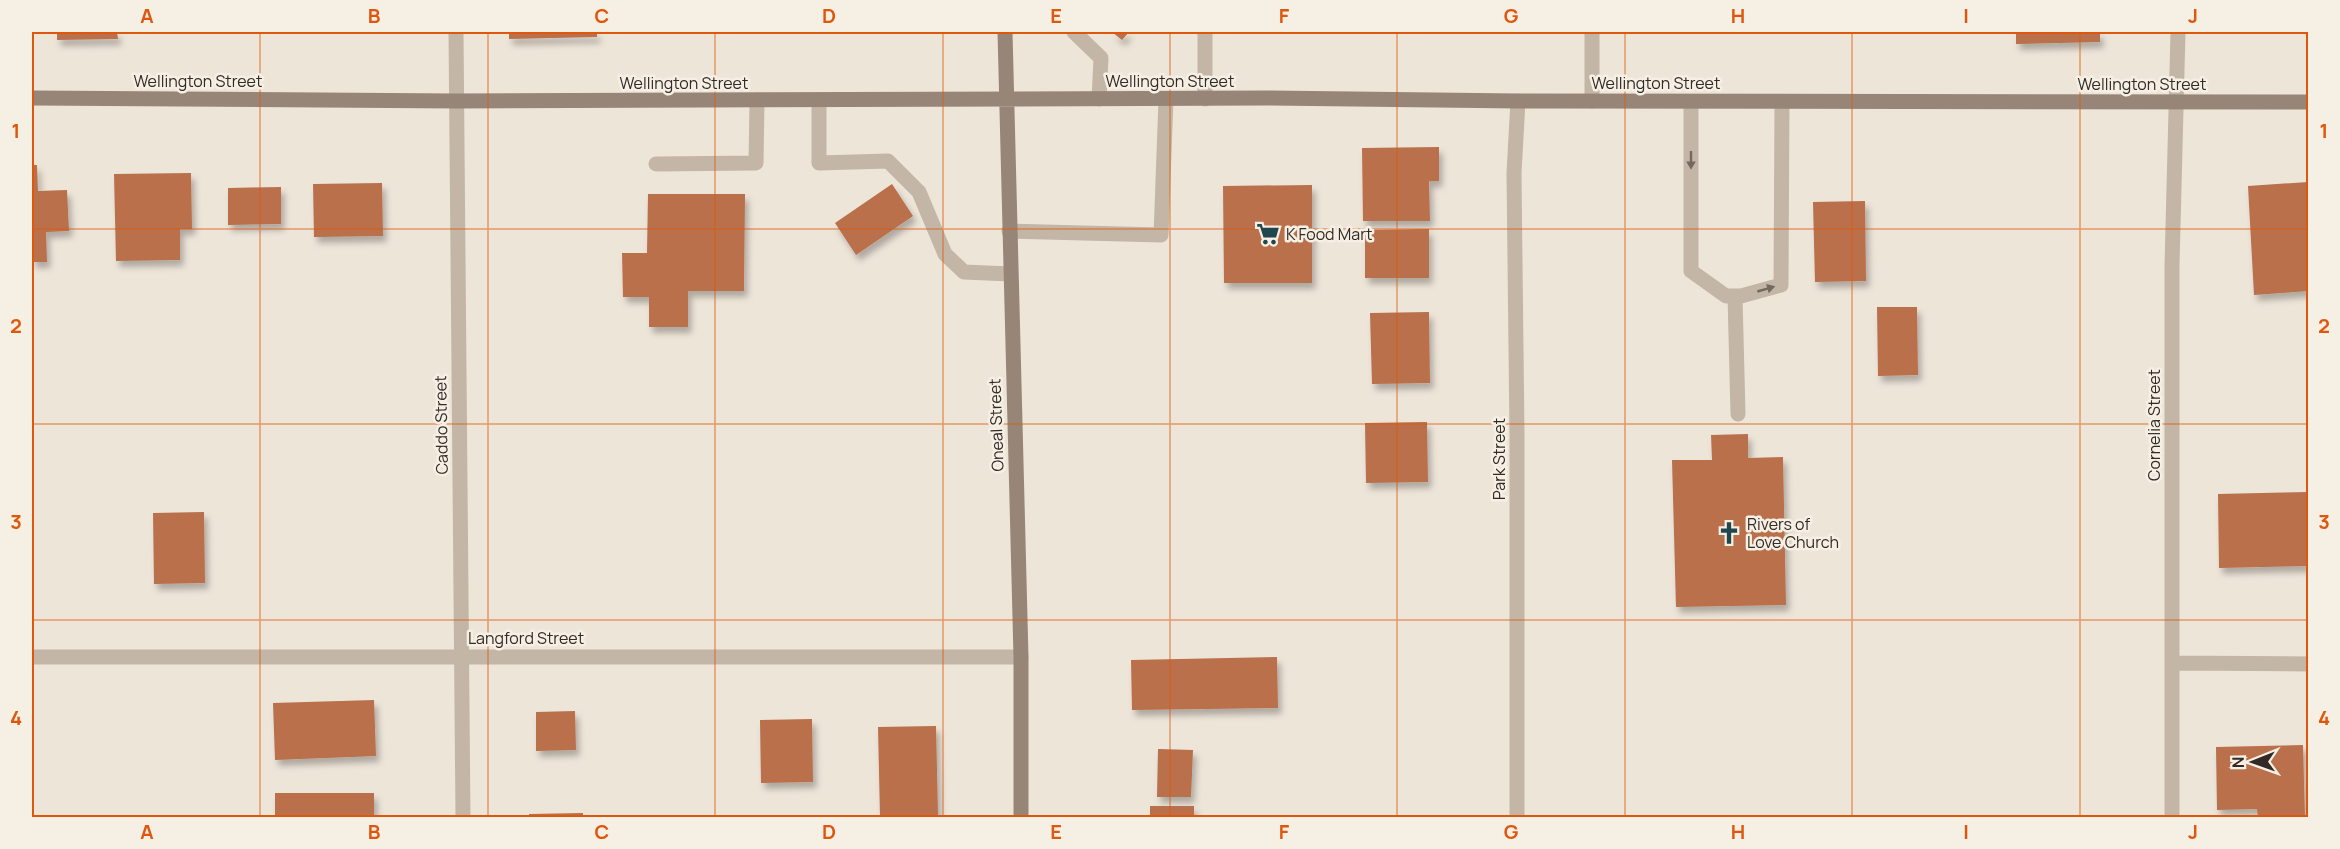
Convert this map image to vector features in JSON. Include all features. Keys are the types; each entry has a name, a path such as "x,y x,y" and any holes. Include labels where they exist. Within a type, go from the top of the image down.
{"street":[{"name":"Caddo Street","path":"456,32 463,818"},
{"name":"Oneal Street","path":"1005,32 1021,657 1021,818"},
{"path":"1074,32 1101,58 1099,99"},
{"path":"1205,32 1205,99"},
{"path":"1592,32 1592,101"},
{"name":"Cornelia Street","path":"2172,818 2172,266 2178,32"},
{"name":"Wellington Street","path":"32,98 456,101 1205,99 2308,102"},
{"path":"1009,231 1161,235 1166,99"},
{"path":"656,164 756,163 757,100"},
{"path":"819,100 819,163 888,161 920,192 945,254 964,272 1010,274"},
{"name":"Park Street","path":"1517,818 1514,172 1518,101"},
{"path":"1691,102 1690,271 1726,296 1741,296 1780,285 1782,102"},
{"path":"1736,296 1738,414"},
{"name":"Langford Street","path":"32,657 1021,657"},
{"path":"2173,663 2308,664"}],"building":[{"path":"57,32 117,32 118,39 57,40"},
{"path":"509,32 597,32 597,37 509,39"},
{"path":"1112,32 1129,32 1122,40"},
{"path":"2016,32 2100,32 2100,42 2016,44"},
{"path":"1439,147 1439,181 1429,181 1430,221 1363,221 1362,148"},
{"path":"32,165 37,165 38,191 67,190 69,231 46,232 47,262 32,262"},
{"path":"191,173 192,229 180,229 180,260 116,261 114,174"},
{"path":"2308,182 2308,291 2254,295 2248,186"},
{"path":"382,183 383,236 314,237 313,184"},
{"path":"892,184 913,216 856,255 835,223"},
{"name":"K Food Mart","path":"1312,185 1312,283 1224,283 1223,186"},
{"path":"281,187 281,224 228,225 228,188"},
{"path":"648,194 745,194 744,291 688,291 688,327 649,327 649,297 623,297 622,253 647,253"},
{"path":"1865,201 1866,281 1815,282 1813,202"},
{"path":"1429,229 1429,278 1365,278 1365,230"},
{"path":"1877,307 1917,307 1918,375 1878,376"},
{"path":"1429,312 1430,383 1372,384 1370,313"},
{"path":"1427,422 1428,482 1366,483 1365,423"},
{"name":"Rivers of Love Church","path":"1748,434 1748,458 1783,457 1786,605 1676,607 1672,460 1712,460 1711,435"},
{"path":"2308,492 2308,566 2219,568 2218,494"},
{"path":"204,512 205,583 154,584 153,513"},
{"path":"1277,657 1278,708 1132,710 1131,660"},
{"path":"374,700 376,756 275,760 273,703"},
{"path":"575,711 576,750 536,751 536,712"},
{"path":"812,719 813,782 761,783 760,720"},
{"path":"936,726 938,815 880,816 878,727"},
{"path":"2303,745 2305,818 2258,818 2257,809 2217,810 2216,747"},
{"path":"1158,749 1193,750 1191,797 1157,797"},
{"path":"275,793 374,793 374,818 275,818"},
{"path":"1150,806 1194,806 1194,818 1150,818"},
{"path":"583,813 583,818 529,818 529,814"}],"place":[{"name":"K Food Mart","path":"1268,234"},
{"name":"Rivers of Love Church","path":"1729,533"}]}
